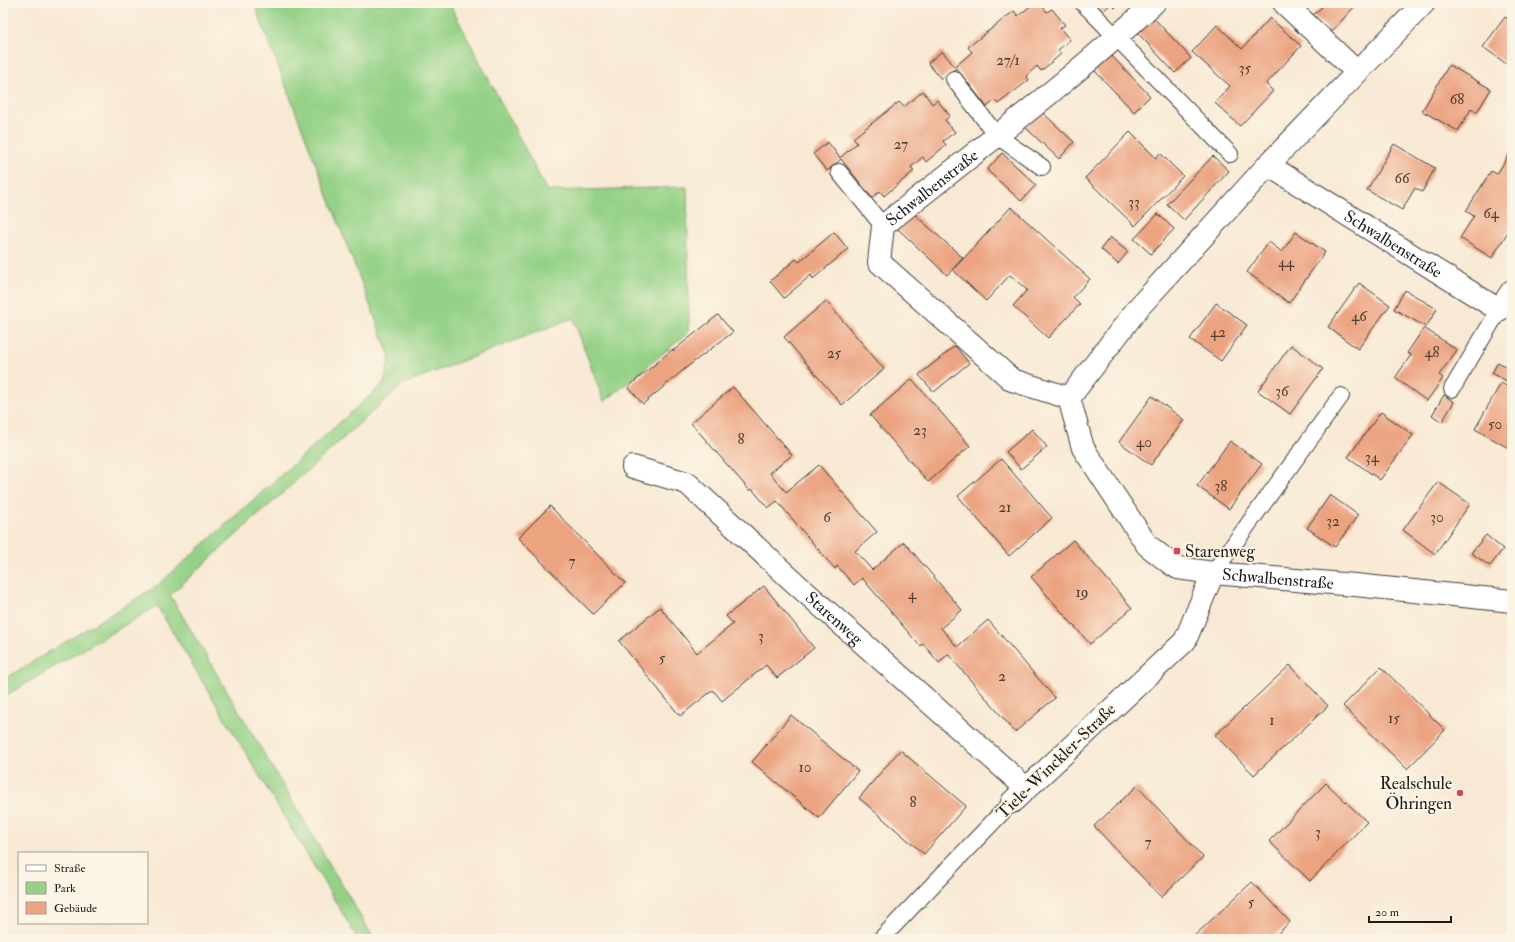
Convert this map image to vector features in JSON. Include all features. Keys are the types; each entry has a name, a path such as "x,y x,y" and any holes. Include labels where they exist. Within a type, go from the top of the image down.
{"street":[{"name":"Schwalbenstraße","path":"1154,3 1117,38 997,136 883,226 879,262 1012,380 1069,398 1083,448 1147,545 1178,568 1213,573 1355,585 1512,601"},
{"path":"1284,3 1357,72"},
{"path":"1069,398 1138,308 1268,165 1424,3"},
{"name":"Schwalbenstraße","path":"1268,165 1499,310"},
{"path":"1499,310 1512,291"},
{"name":"Starenweg","path":"633,467 686,483 800,586 1019,795"},
{"name":"Tiele-Winckler-Straße","path":"1019,795 1185,641 1213,573"}],"lane":[{"path":"1083,3 1230,154"},
{"path":"954,79 997,136 1042,167"},
{"path":"839,172 883,226"},
{"path":"1452,389 1499,310"},
{"path":"1213,573 1341,396"},
{"name":"Tiele-Winckler-Straße","path":"880,939 1019,795"}],"green space":[{"path":"254,3 449,3 547,191 687,187 689,332 604,402 573,318 403,384 170,595 374,939 358,939 157,606 3,697 3,680 157,586 384,383 390,357"}],"building":[{"path":"1034,3 1040,3 1047,12 1052,9 1065,25 1060,28 1070,40 1058,50 1061,54 1041,71 1037,66 1026,76 1029,80 998,104 995,100 987,107 956,68 941,79 928,63 942,51 955,67 972,52 968,47 1014,11 1018,16"},
{"path":"1095,3 1120,3 1115,8 1111,4 1103,11"},
{"path":"1318,3 1358,3 1331,32 1313,15 1322,7"},
{"path":"1152,16 1191,58 1175,73 1136,31"},
{"path":"1505,17 1512,22 1512,68 1483,47"},
{"path":"1270,18 1301,46 1266,84 1273,91 1240,126 1215,103 1230,86 1192,52 1217,25 1242,49"},
{"path":"1111,55 1150,96 1134,112 1094,70"},
{"path":"1449,65 1491,89 1477,112 1471,109 1458,131 1422,111"},
{"path":"923,91 932,104 937,100 950,116 945,120 955,132 943,141 946,145 926,162 923,157 911,167 914,171 884,196 880,191 872,198 841,159 827,171 813,154 828,142 840,158 857,143 853,138 899,102 904,107"},
{"path":"1041,111 1074,142 1059,159 1025,127"},
{"path":"1130,132 1156,158 1160,153 1183,176 1135,226 1085,178"},
{"path":"1394,144 1435,168 1422,192 1415,188 1402,210 1367,190"},
{"path":"1512,150 1512,225 1492,258 1460,238 1474,216 1466,211 1491,171 1497,174"},
{"path":"1002,153 1036,185 1021,201 987,170"},
{"path":"1213,156 1229,171 1184,220 1167,204"},
{"path":"1011,207 1090,279 1073,297 1080,304 1048,338 1013,306 1027,290 1010,275 986,301 953,270"},
{"path":"912,212 963,258 947,275 897,228"},
{"path":"1158,214 1174,229 1151,254 1134,239"},
{"path":"834,232 848,249 813,279 811,275 784,298 770,281 796,259 799,262"},
{"path":"1296,232 1325,252 1289,303 1247,272 1269,242 1282,252"},
{"path":"1110,237 1128,252 1118,264 1101,249"},
{"path":"1359,283 1390,305 1358,349 1328,327"},
{"path":"1405,290 1437,309 1426,327 1394,309"},
{"path":"826,301 884,369 842,405 784,337"},
{"path":"1216,303 1247,325 1221,361 1190,339"},
{"path":"718,315 733,332 687,367 643,404 628,387 673,349 673,351"},
{"path":"1424,328 1457,350 1439,375 1443,378 1427,401 1395,378 1411,355 1407,353"},
{"path":"1291,345 1323,369 1290,414 1258,391"},
{"path":"955,346 969,363 934,392 919,375"},
{"path":"1498,362 1512,370 1512,384 1492,373"},
{"path":"912,379 970,446 928,482 870,415"},
{"path":"1501,383 1512,389 1512,450 1475,429"},
{"path":"733,387 792,455 770,473 786,492 819,465 877,532 855,551 872,570 904,542 962,610 941,628 957,647 988,620 1055,698 1015,732 948,654 939,663 923,644 920,646 862,578 854,585 837,566 835,569 777,501 768,508 752,489 750,491 691,423"},
{"path":"1444,395 1454,402 1442,422 1432,415"},
{"path":"1152,396 1184,420 1151,465 1119,442"},
{"path":"1381,412 1413,435 1380,480 1348,457"},
{"path":"1032,429 1047,447 1021,469 1006,452"},
{"path":"1230,441 1262,464 1229,509 1197,486"},
{"path":"1001,459 1052,518 1009,556 958,496"},
{"path":"1438,482 1470,504 1435,554 1403,530"},
{"path":"1330,495 1358,515 1335,547 1307,528"},
{"path":"550,506 625,583 593,614 518,538"},
{"path":"1486,535 1503,549 1490,566 1471,553"},
{"path":"1073,540 1132,608 1090,644 1031,577"},
{"path":"764,586 814,648 777,678 766,665 722,701 713,690 680,716 619,641 660,607 697,653 733,624 726,616"},
{"path":"1290,665 1328,706 1254,775 1215,735"},
{"path":"1381,667 1445,730 1407,769 1343,706"},
{"path":"791,715 858,771 819,818 752,762"},
{"path":"900,750 966,806 924,854 859,798"},
{"path":"1326,783 1367,822 1310,881 1269,841"},
{"path":"1137,786 1203,857 1161,897 1094,826"},
{"path":"1252,882 1290,922 1272,939 1191,939"}],"place":[{"name":"Starenweg","path":"1177,551"},
{"name":"Realschule Öhringen","path":"1460,793"}]}
